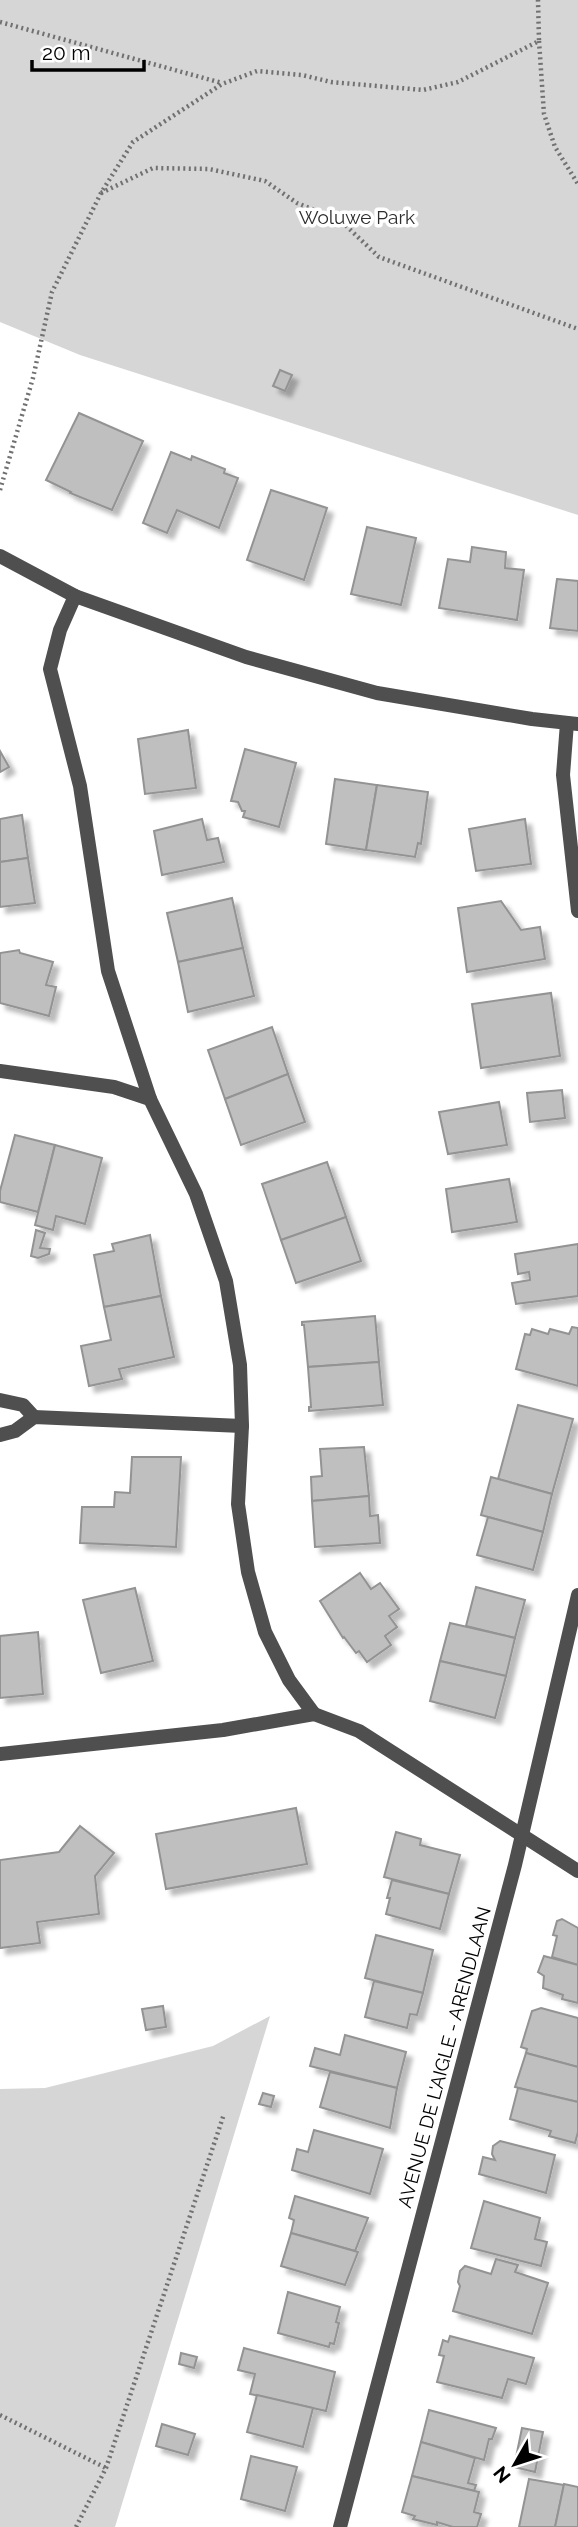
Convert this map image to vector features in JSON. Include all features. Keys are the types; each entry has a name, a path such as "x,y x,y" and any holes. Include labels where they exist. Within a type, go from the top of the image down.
{"street":[{"path":"0,556 75,596 246,657 377,693 572,723 563,775 578,911"},
{"path":"75,596 60,630 50,669 80,786 108,971 150,1099 196,1194 226,1281 240,1365 242,1426 238,1504 248,1572 265,1632 289,1680 314,1714"},
{"path":"0,1071 114,1087 150,1099"},
{"path":"0,1400 23,1405 34,1417"},
{"path":"0,1435 15,1431 34,1417 242,1426"},
{"name":"AVENUE DE L'AIGLE - ARENDLAAN","path":"340,2527 522,1836 578,1595"},
{"path":"0,1754 210,1731 314,1714 359,1731 578,1871"}],"path":[{"path":"538,0 544,114 555,147 578,184"},
{"path":"0,22 222,84"},
{"path":"0,490 33,378 52,292 101,194 133,142 222,84 257,71 302,75 331,82 423,90 458,82 539,41"},
{"path":"101,194 153,168 209,169 265,181 298,203 341,221 379,257 578,329"},
{"path":"76,2527 106,2468 224,2114"},
{"path":"0,2415 106,2468"}],"green space":[{"name":"Woluwe Park","path":"0,0 578,0 578,515 80,355 0,322"},
{"path":"270,2016 115,2527 0,2527 0,2089 45,2088 213,2046"}],"building":[{"path":"280,370 292,375 285,391 273,386"},
{"path":"79,413 143,441 112,510 46,480"},
{"path":"171,452 191,460 192,456 225,469 224,473 238,478 219,528 177,510 167,533 143,523"},
{"path":"271,490 327,508 304,580 247,560"},
{"path":"367,527 416,538 401,605 351,594"},
{"path":"472,547 506,552 505,568 524,570 517,620 439,608 448,559 470,562"},
{"path":"557,579 578,581 578,631 550,628"},
{"path":"188,730 196,788 145,794 138,739"},
{"path":"245,749 296,763 279,827 243,817 245,811 242,811 238,802 231,801"},
{"path":"0,751 9,767 0,772"},
{"path":"335,779 377,785 366,850 326,844"},
{"path":"377,785 428,792 421,844 418,843 415,857 366,850"},
{"path":"22,815 28,858 0,862 0,819"},
{"path":"202,819 207,840 218,838 224,862 162,875 154,831"},
{"path":"525,819 531,864 476,871 469,829"},
{"path":"28,858 35,903 0,907 0,862"},
{"path":"232,898 243,948 178,962 167,913"},
{"path":"501,901 521,930 540,927 545,959 467,972 458,908"},
{"path":"243,948 254,996 188,1012 178,962"},
{"path":"19,950 20,953 53,962 46,985 56,987 49,1016 0,1003 0,953"},
{"path":"551,993 560,1056 481,1068 472,1004"},
{"path":"272,1027 288,1074 225,1099 208,1050"},
{"path":"288,1074 305,1122 241,1145 225,1099"},
{"path":"562,1090 565,1118 530,1122 527,1093"},
{"path":"499,1102 507,1145 448,1154 439,1112"},
{"path":"15,1135 55,1145 38,1212 0,1202 0,1191"},
{"path":"55,1145 102,1158 85,1224 56,1216 53,1230 35,1225"},
{"path":"327,1162 346,1217 281,1240 262,1184"},
{"path":"509,1179 517,1222 452,1232 446,1189"},
{"path":"346,1217 361,1261 296,1283 281,1240"},
{"path":"36,1230 45,1233 40,1248 50,1249 49,1254 38,1258 31,1256"},
{"path":"150,1235 161,1296 104,1307 94,1255 114,1251 112,1244"},
{"path":"578,1244 578,1296 516,1304 512,1283 530,1280 529,1272 518,1274 515,1254"},
{"path":"161,1296 174,1357 119,1369 122,1379 89,1386 81,1346 111,1340 104,1307"},
{"path":"375,1316 379,1362 308,1367 302,1322"},
{"path":"572,1327 578,1328 578,1386 516,1369 525,1334 530,1335 532,1329 548,1334 550,1329 569,1334"},
{"path":"379,1362 383,1405 309,1411 308,1367"},
{"path":"518,1405 573,1419 552,1494 498,1479"},
{"path":"364,1447 369,1496 312,1501 311,1477 322,1476 320,1449"},
{"path":"132,1457 181,1457 176,1547 80,1543 82,1507 114,1507 115,1492 130,1493"},
{"path":"491,1477 552,1494 543,1532 481,1515"},
{"path":"369,1496 370,1516 378,1515 380,1543 315,1547 312,1501"},
{"path":"488,1517 543,1532 533,1570 477,1555"},
{"path":"360,1573 371,1589 380,1583 399,1609 389,1616 397,1627 385,1636 391,1645 367,1662 359,1651 356,1653 343,1638 320,1601"},
{"path":"476,1587 525,1600 515,1638 466,1626"},
{"path":"135,1588 153,1661 101,1673 83,1600"},
{"path":"450,1623 515,1638 506,1676 440,1661"},
{"path":"38,1632 43,1694 0,1698 0,1636"},
{"path":"440,1661 506,1676 495,1718 430,1701"},
{"path":"296,1808 307,1864 166,1889 156,1834"},
{"path":"80,1826 114,1853 95,1876 99,1914 37,1922 40,1943 0,1948 0,1860 59,1852"},
{"path":"396,1832 421,1839 420,1845 460,1855 449,1894 384,1877"},
{"path":"392,1880 449,1894 440,1929 386,1914"},
{"path":"562,1919 578,1928 578,1965 552,1957 557,1936 553,1935 557,1921"},
{"path":"376,1935 433,1950 423,1993 365,1978"},
{"path":"544,1956 578,1965 578,2003 562,1999 563,1995 543,1988 544,1976 538,1972"},
{"path":"374,1981 423,1993 417,2015 410,2014 407,2028 365,2017"},
{"path":"163,2006 166,2027 146,2030 142,2009"},
{"path":"541,2008 578,2018 578,2067 526,2053 527,2049 521,2047 532,2011"},
{"path":"345,2035 406,2052 397,2088 310,2066 315,2048 340,2055"},
{"path":"526,2053 578,2067 578,2102 515,2087"},
{"path":"330,2072 397,2088 390,2128 320,2107"},
{"path":"518,2088 578,2102 578,2132 575,2143 549,2136 551,2131 510,2119"},
{"path":"263,2093 274,2096 271,2107 259,2104"},
{"path":"314,2130 383,2149 370,2194 292,2170 297,2149 308,2152"},
{"path":"500,2141 555,2155 546,2193 479,2174 483,2157 495,2160 492,2154 493,2146"},
{"path":"295,2196 368,2218 355,2251 291,2233 294,2220 289,2218"},
{"path":"484,2201 540,2218 535,2239 547,2242 541,2266 471,2248"},
{"path":"291,2233 358,2252 345,2285 281,2266"},
{"path":"496,2259 518,2265 515,2272 548,2283 532,2334 453,2311 460,2286 460,2271 465,2266 491,2274"},
{"path":"288,2292 340,2307 334,2344 330,2343 329,2347 278,2333"},
{"path":"450,2336 534,2358 526,2384 508,2379 502,2398 437,2382 444,2356 439,2355 443,2340 448,2342"},
{"path":"244,2348 335,2372 326,2411 250,2394 255,2374 238,2370"},
{"path":"181,2353 197,2357 194,2368 179,2364"},
{"path":"257,2395 313,2408 303,2447 247,2432"},
{"path":"429,2410 496,2428 492,2439 489,2439 484,2460 421,2442"},
{"path":"162,2424 195,2434 188,2455 156,2446"},
{"path":"522,2428 543,2432 535,2472 514,2467"},
{"path":"421,2442 475,2458 468,2483 476,2485 474,2491 412,2476"},
{"path":"251,2456 297,2467 285,2511 241,2499"},
{"path":"412,2476 479,2492 474,2512 481,2514 477,2527 453,2527 437,2522 437,2525 413,2519 415,2516 402,2512"},
{"path":"529,2479 564,2485 555,2527 519,2527"},
{"path":"564,2484 578,2487 578,2527 555,2527"}]}
